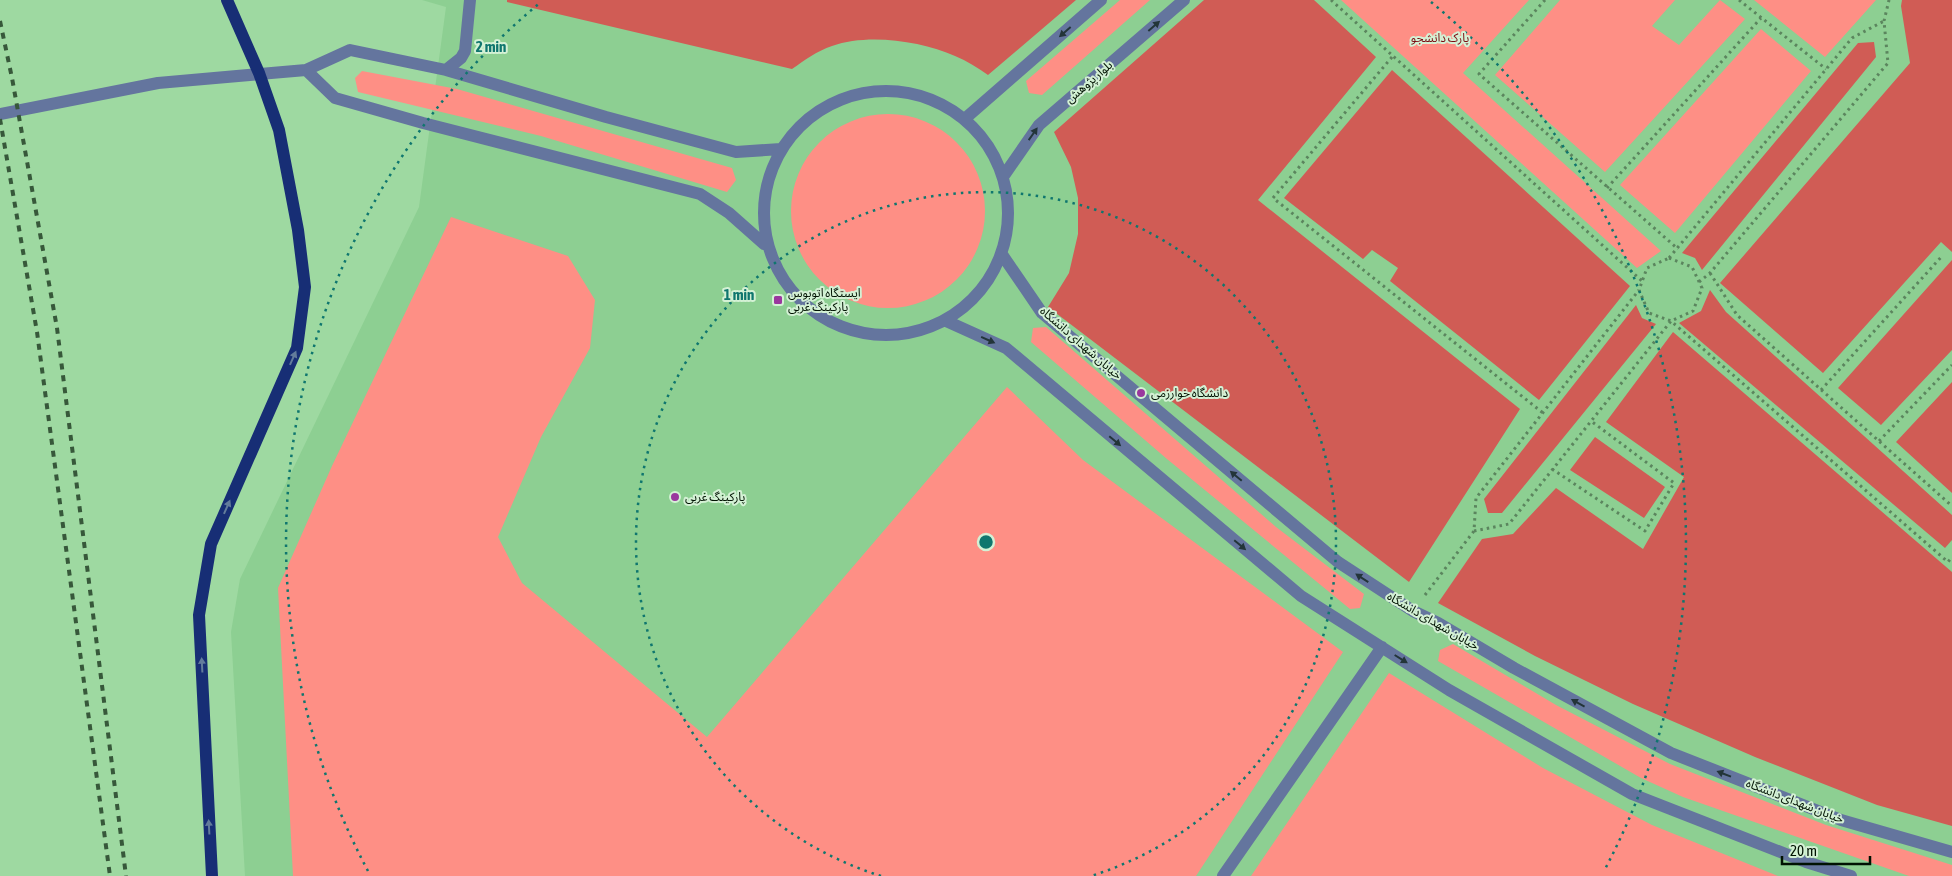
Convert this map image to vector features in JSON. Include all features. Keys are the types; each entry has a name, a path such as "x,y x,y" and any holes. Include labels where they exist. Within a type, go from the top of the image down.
{"main road":[{"path":"212,876 199,615 211,544 297,348 305,287 298,230 280,130 227,0"}],"lane":[{"path":"446,70 461,58 466,51 470,0"},
{"path":"968,116 1101,0"},
{"name":"بلوار پژوهش","path":"1005,174 1039,125 1184,0"},
{"path":"0,114 158,83 306,70 350,50 446,70 606,117 736,152 781,149"},
{"path":"306,70 335,98 423,124 700,194 729,213 764,244 779,273 798,299 823,318 852,331 884,335 916,332 944,320 969,303 988,280 1001,254 1008,220 1005,174 968,116 918,95 886,91 854,95 825,107 799,126 781,149 767,181 763,213 764,244"},
{"name":"خیابان شهدای دانشگاه","path":"1001,254 1042,313 1338,562 1413,611 1438,623 1514,668 1671,753 1841,820 1952,852"},
{"path":"944,320 1006,348 1301,596 1449,690 1632,794 1806,862 1851,876"},
{"path":"1223,876 1382,647"}],"path":[{"path":"1331,0 1642,281"},
{"path":"1545,0 1479,74 1678,249"},
{"path":"1739,0 1826,69"},
{"path":"1699,282 1710,273 1888,63 1884,21 1889,0"},
{"path":"1607,188 1761,18"},
{"path":"1413,611 1474,531 1476,498 1639,290 1647,268 1669,258 1678,249 1852,38 1884,21"},
{"path":"1392,56 1273,198 1543,413"},
{"path":"1821,390 1943,255"},
{"path":"1474,531 1508,524 1671,321 1693,311 1702,288 1692,266 1669,258"},
{"path":"1710,273 1737,315 1952,506"},
{"path":"1639,290 1649,313 1671,321 1948,562 1952,557"},
{"path":"1879,441 1952,365"},
{"path":"1552,469 1645,532 1674,483 1591,421"}],"shaded area":[{"name":"دانشگاه خوارزمی","path":"422,0 1952,0 1952,876 245,876 231,632 240,579 419,207 446,7"},
{"path":"507,0 1076,0 988,75 964,60 926,46 878,39 846,42 832,46 816,53 792,69 507,2"},
{"path":"1204,0 1314,0 1376,57 1258,200 1520,409 1409,582 1048,307 1069,273 1078,234 1078,198 1071,167 1054,132"},
{"path":"1902,0 1952,0 1952,252 1941,242 1823,373 1720,283 1910,63 1901,6"},
{"path":"1874,42 1876,57 1702,270 1695,258 1682,253 1858,43"},
{"path":"1392,70 1630,286 1539,400 1390,281 1398,268 1372,250 1363,259 1284,198"},
{"path":"1952,260 1952,350 1881,425 1838,388"},
{"path":"1710,290 1726,312 1952,515 1952,540 1945,548 1679,323 1701,311"},
{"path":"1636,305 1642,318 1656,324 1502,513 1488,513 1484,499"},
{"path":"1673,332 1952,572 1952,826 1877,805 1755,757 1633,704 1535,656 1438,603 1482,539 1513,534 1556,488 1643,549 1684,477 1606,422"},
{"path":"1952,382 1952,493 1896,442"},
{"path":"1595,437 1665,487 1644,518 1570,470"}],"green space":[{"path":"1120,0 1150,0 1042,95 1029,93 1026,81"},
{"name":"پارک دانشجو","path":"1341,0 1529,0 1463,73 1661,251 1637,268"},
{"path":"1560,0 1675,0 1652,26 1679,45 1720,0 1745,19 1605,172 1495,75"},
{"path":"1754,0 1876,0 1825,57"},
{"path":"1761,29 1811,71 1675,233 1620,185"},
{"path":"362,71 457,89 732,168 736,180 727,192 541,136 358,92 355,78"},
{"path":"888,114 916,118 934,126 942,130 963,150 969,157 981,183 985,211 981,239 973,257 969,265 949,286 942,292 916,304 888,308 860,304 842,296 834,292 813,272 807,265 795,239 791,211 795,183 803,165 807,157 827,136 834,130 860,118"},
{"path":"451,217 568,256 595,300 590,348 541,437 498,537 522,583 707,737 1007,387 1083,460 1343,652 1196,876 293,876 278,588 332,466"},
{"path":"1046,327 1276,527 1364,594 1360,608 1350,609 1167,459 1031,342 1033,328"},
{"path":"1453,644 1556,705 1670,764 1826,825 1952,865 1952,876 1909,876 1683,797 1641,778 1438,661 1440,650"},
{"path":"1389,673 1543,768 1652,825 1778,876 1251,876"}],"railway":[{"path":"0,21 57,328 126,876"},
{"path":"0,119 37,332 110,876"}],"place":[{"name":"ایستگاه اتوبوس پارکینگ غربی","path":"778,300"},
{"name":"دانشگاه خوارزمی","path":"1141,393"},
{"name":"پارکینگ غربی","path":"675,497"}]}
